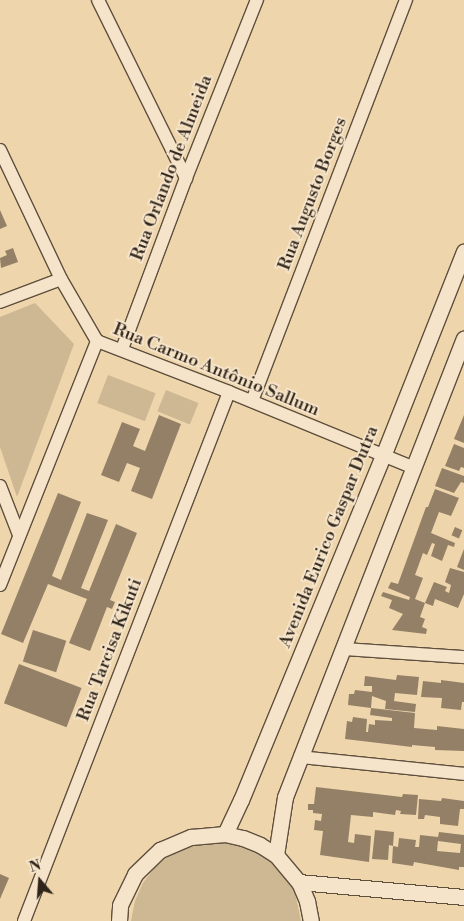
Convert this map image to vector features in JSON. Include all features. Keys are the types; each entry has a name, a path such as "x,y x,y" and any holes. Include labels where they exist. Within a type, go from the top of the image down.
{"street":[{"path":"98,0 186,178"},
{"name":"Rua Orlando de Almeida","path":"122,349 186,178 257,0"},
{"name":"Rua Augusto Borges","path":"252,401 406,0"},
{"name":"Rua Carmo Antônio Sallum","path":"0,150 5,175 97,341 122,349 252,401 414,468"},
{"name":"Avenida Eurico Gaspar Dutra","path":"225,834 241,800 383,456 464,251"},
{"path":"0,302 61,279"},
{"path":"276,855 285,797 464,339"},
{"path":"0,585 97,341"},
{"name":"Rua Tarcisa Kikuti","path":"24,921 229,392"},
{"path":"0,486 19,535"},
{"path":"0,556 12,551"},
{"path":"343,649 464,657"},
{"path":"300,757 464,774"},
{"path":"119,921 120,905 135,874 160,850 191,836 225,834 243,838 260,845 276,855 299,882 308,901 312,921"},
{"path":"299,882 464,897"}],"shaded area":[{"path":"35,303 74,344 17,497 0,447 0,317"},
{"path":"108,375 156,393 145,421 97,403"},
{"path":"166,390 198,403 190,424 157,411"},
{"path":"210,841 231,842 251,848 269,859 284,874 295,892 301,921 131,921 135,901 143,883 155,867 171,854 190,845"}],"building":[{"path":"0,210 7,226 0,229"},
{"path":"13,248 18,262 1,268 0,258 7,255 5,251"},
{"path":"159,415 181,424 152,499 131,491 140,468 127,463 119,482 101,475 122,422 140,429 133,446 145,451"},
{"path":"464,415 464,443 454,439"},
{"path":"454,444 464,448 464,468 461,467 459,471 445,466"},
{"path":"442,468 464,476 464,483 461,482 454,493 435,486"},
{"path":"435,489 459,498 451,516 439,512 431,533 455,543 454,547 448,545 442,561 431,556 435,544 432,543 427,555 423,553 415,575 423,578 415,599 425,603 420,617 425,619 422,627 427,629 426,634 392,630 403,614 389,608 392,600 381,596 383,592 409,600 410,597 388,588 391,582 398,584 426,507 428,507"},
{"path":"58,493 81,502 52,576 61,580 87,513 108,520 81,588 89,591 116,524 137,533 110,600 115,602 112,609 107,607 90,651 69,643 87,599 48,584 23,643 1,634"},
{"path":"455,527 462,530 459,538 451,535"},
{"path":"464,549 464,570 457,567"},
{"path":"450,568 464,572 464,594 458,608 435,599 433,606 425,603 434,582 447,587 445,591 449,593 451,585 445,582"},
{"path":"33,630 66,641 56,672 23,661"},
{"path":"19,664 82,688 66,727 4,703"},
{"path":"397,675 419,677 417,695 395,693 394,701 416,704 415,712 385,709 386,701 372,696 371,708 348,705 349,694 354,694 355,690 372,692 372,686 364,686 365,676 396,680"},
{"path":"441,680 464,683 464,702 462,702 461,710 441,708 442,698 421,697 423,681 441,683"},
{"path":"371,708 415,713 414,728 437,730 437,726 464,729 464,751 435,750 435,747 412,745 412,747 345,739 347,721 352,722 353,717 367,719 366,732 368,732 369,724 375,725 375,720 392,721 392,718 370,715"},
{"path":"316,787 402,797 403,794 418,795 416,815 400,814 401,811 396,810 395,815 373,812 373,817 351,815 348,842 354,843 355,834 371,836 369,862 320,855 323,831 314,830 315,820 321,821 322,814 313,813 313,810 308,810 308,804 314,804"},
{"path":"442,798 464,801 464,809 460,809 458,826 440,824 440,817 425,815 424,819 418,819 419,799 441,801"},
{"path":"375,830 394,832 393,846 389,845 388,860 372,859"},
{"path":"439,832 464,835 464,867 459,867 459,870 414,862 413,866 392,863 393,846 398,847 399,838 416,840 415,847 419,847 420,835 438,837","holes":["438,841 461,844 460,853 437,851"]},
{"path":"0,874 9,878 0,899"}]}
